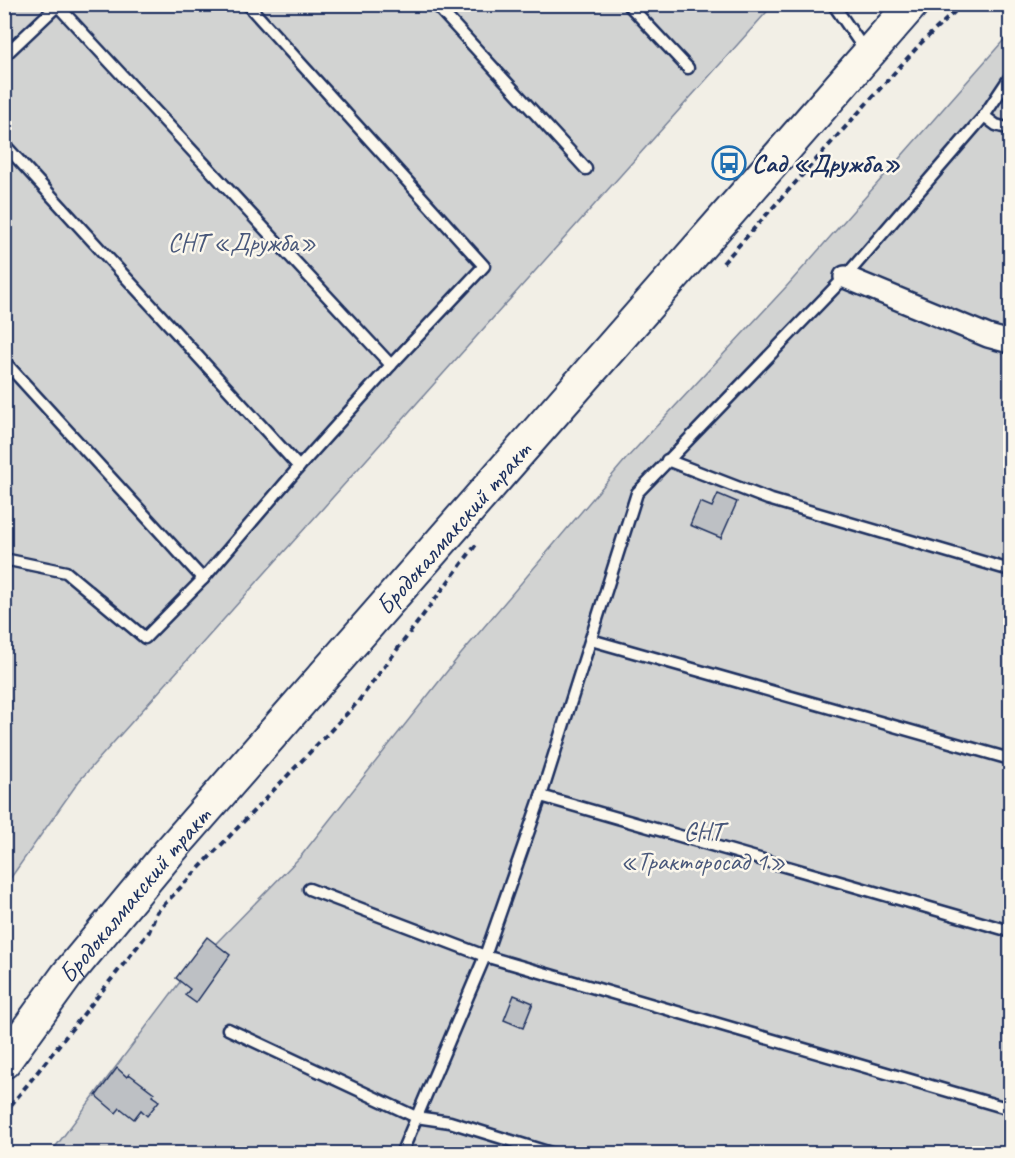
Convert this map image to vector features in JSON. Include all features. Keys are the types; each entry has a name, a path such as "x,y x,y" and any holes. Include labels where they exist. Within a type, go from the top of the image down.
{"main road":[{"name":"Бродокалмакский тракт","path":"4,1062 67,975 169,852 912,4"}],"street":[{"path":"845,278 988,336 1011,342"}],"lane":[{"path":"4,559 66,572 145,638 203,579 299,467 484,266 247,4"},
{"path":"435,4 586,169"},
{"path":"628,4 688,68"},
{"path":"833,4 868,55"},
{"path":"4,56 58,5 391,365"},
{"path":"401,1154 485,956 541,796 637,493 845,278 984,116 1011,77"},
{"path":"984,116 996,125 1011,129"},
{"path":"4,144 299,467"},
{"path":"4,361 203,579"},
{"path":"667,460 768,499 1011,570"},
{"path":"591,640 1011,759"},
{"path":"541,796 1011,931"},
{"path":"309,889 485,956 1011,1109"},
{"path":"228,1029 416,1117 450,1122 554,1154"}],"path":[{"path":"716,270 922,42 963,4"},
{"path":"4,1114 149,932 157,912 357,703 482,537"}],"green space":[{"name":"СНТ «Дружба»","path":"5,5 773,5 79,781 5,886"},
{"name":"СНТ «Тракторосад 1»","path":"1010,33 1010,1153 50,1154 186,974 301,856 456,660 626,459 786,287"}],"building":[{"path":"718,494 737,502 721,538 690,525 700,502 712,507"},
{"path":"207,937 230,955 196,1003 185,995 190,989 176,978"},
{"path":"514,995 533,1003 523,1028 504,1020"},
{"path":"117,1068 127,1077 129,1074 154,1093 152,1096 159,1101 147,1116 141,1110 134,1119 120,1108 116,1113 96,1096"}],"place":[{"name":"Сад «Дружба»","path":"729,163"}]}
